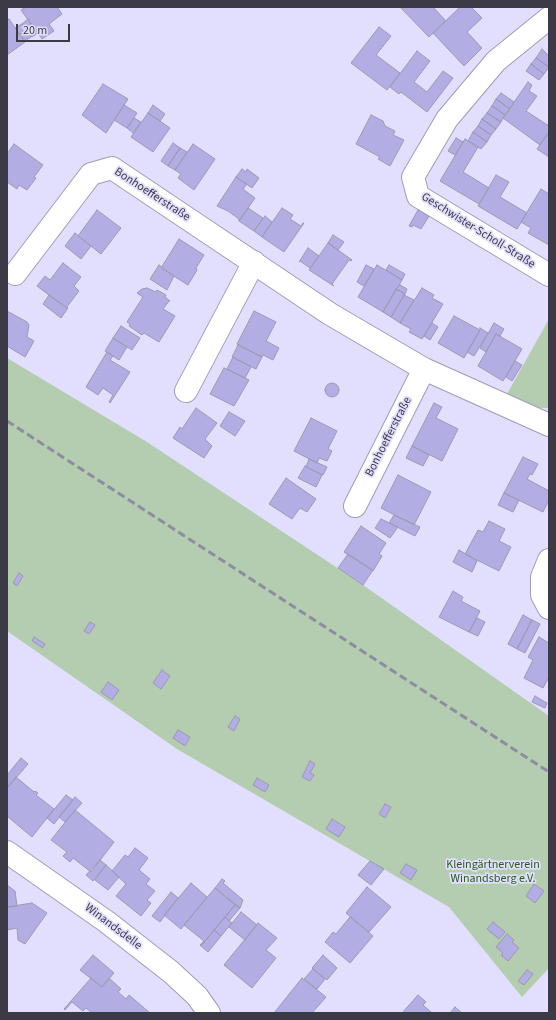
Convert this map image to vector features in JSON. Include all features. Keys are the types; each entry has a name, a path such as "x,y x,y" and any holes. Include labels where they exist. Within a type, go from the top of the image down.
{"street":[{"name":"Geschwister-Scholl-Straße","path":"549,18 496,61 447,119 413,177 418,196 549,275"},
{"name":"Bonhoefferstraße","path":"15,274 91,174 112,168 330,314 424,369 549,425"},
{"path":"186,391 254,262"},
{"name":"Bonhoefferstraße","path":"355,506 424,369"},
{"path":"549,560 542,577 542,595 549,608"},
{"name":"Winandsdelle","path":"7,852 107,922 171,972 197,996 209,1013"}],"green space":[{"path":"549,319 549,408 540,408 507,394"},
{"name":"Kleingärtnerverein Winandsberg e.V.","path":"7,358 147,442 363,585 549,716 549,968 522,997 449,907 177,749 7,631"}],"building":[{"path":"26,7 57,7 62,14 49,24 54,31 42,39 21,10"},
{"path":"400,7 433,7 446,21 429,37"},
{"path":"460,7 471,7 482,18 467,32 482,48 464,66 433,33"},
{"path":"9,19 25,42 7,55 7,21"},
{"path":"28,19 38,33 32,37 22,24"},
{"path":"22,24 31,37 25,41 15,28"},
{"path":"379,27 391,36 376,55 400,73 387,90 351,63"},
{"path":"542,49 549,56 549,67 536,58"},
{"path":"417,51 430,61 414,82 427,92 443,71 453,78 427,112 401,92 399,94 390,87"},
{"path":"536,58 549,67 544,74 531,64"},
{"path":"531,64 544,74 539,80 526,71"},
{"path":"528,82 532,85 529,91 537,96 526,111 549,126 549,132 540,145 503,118"},
{"path":"103,84 128,99 106,133 82,115"},
{"path":"501,93 514,102 510,109 496,99"},
{"path":"496,99 510,109 505,115 492,106"},
{"path":"124,105 137,113 127,128 114,120"},
{"path":"153,105 165,114 160,121 148,113"},
{"path":"492,106 505,115 501,122 487,113"},
{"path":"148,113 170,128 153,152 131,137"},
{"path":"487,113 501,122 496,129 482,119"},
{"path":"371,115 383,121 385,126 395,131 393,135 404,140 390,166 378,159 380,157 356,144"},
{"path":"134,118 141,122 133,133 127,128"},
{"path":"482,119 496,129 491,135 478,126"},
{"path":"478,126 491,135 487,142 473,132"},
{"path":"473,132 487,142 481,149 468,141"},
{"path":"549,132 549,157 537,149"},
{"path":"456,138 463,142 455,155 448,151"},
{"path":"465,139 478,147 463,172 489,188 479,204 440,181"},
{"path":"173,143 180,148 168,166 161,161"},
{"path":"14,144 43,165 27,190 19,185 17,189 7,182 7,154"},
{"path":"193,144 215,159 194,190 178,178 181,174 175,170"},
{"path":"180,148 187,152 175,170 168,166"},
{"path":"242,169 246,172 247,169 259,178 252,188 236,177"},
{"path":"496,175 509,182 500,197 527,213 517,229 478,206"},
{"path":"236,177 247,184 243,189 255,198 239,221 239,219 228,211 217,206"},
{"path":"541,189 549,194 549,245 528,233 531,228 521,222"},
{"path":"248,208 263,218 254,231 239,221"},
{"path":"282,208 293,215 290,219 301,226 304,223 284,252 262,237"},
{"path":"97,210 121,228 101,254 78,236"},
{"path":"418,210 429,216 421,229 413,225 412,227 409,226"},
{"path":"265,216 272,222 262,237 254,231"},
{"path":"75,233 91,246 81,259 65,246"},
{"path":"333,235 344,242 338,250 328,243"},
{"path":"179,239 204,255 188,285 161,268"},
{"path":"328,243 352,260 349,260 332,284 334,286 309,270"},
{"path":"308,248 319,256 310,268 300,261 299,262"},
{"path":"63,263 81,277 74,286 79,291 66,308 37,286 45,276 50,280"},
{"path":"159,265 174,276 167,290 150,279"},
{"path":"366,265 374,269 364,286 357,282"},
{"path":"377,265 402,280 383,312 358,297"},
{"path":"389,265 405,274 402,280 386,270"},
{"path":"400,285 407,289 405,294 396,289"},
{"path":"147,288 156,292 157,290 166,295 165,297 170,301 163,309 175,316 159,342 144,333 142,335 129,326 130,324 127,322 143,297 137,293 142,289"},
{"path":"422,288 434,295 432,298 443,304 422,339 409,332 411,329 400,323"},
{"path":"396,289 405,294 391,317 383,312"},
{"path":"49,295 68,308 61,318 43,304"},
{"path":"404,295 414,300 400,323 391,317"},
{"path":"7,311 27,322 29,325 27,337 34,341 25,357 7,346"},
{"path":"254,311 276,322 266,341 279,348 273,360 263,355 262,357 237,344"},
{"path":"454,316 480,330 464,358 438,343"},
{"path":"432,323 438,327 430,340 424,336"},
{"path":"494,323 504,329 500,336 496,334 486,352 480,348"},
{"path":"121,326 140,338 132,350 113,338"},
{"path":"480,328 488,333 474,356 467,352"},
{"path":"496,334 522,349 503,381 478,366"},
{"path":"113,338 127,347 119,360 105,351"},
{"path":"238,345 262,357 256,369 232,357"},
{"path":"107,352 113,356 110,360 130,372 110,403 109,402 113,395 103,388 98,395 86,387"},
{"path":"233,357 251,367 245,378 227,369"},
{"path":"515,361 522,365 512,381 506,377"},
{"path":"224,368 249,380 234,406 210,394"},
{"path":"332,383 337,385 339,390 337,395 332,397 327,395 325,390 327,385"},
{"path":"434,403 442,407 436,418 458,429 442,461 412,446"},
{"path":"196,408 217,423 205,439 212,446 204,458 173,438 180,427 182,429"},
{"path":"229,412 245,421 235,436 220,426"},
{"path":"311,418 337,431 328,449 332,451 327,461 319,458 317,463 294,451"},
{"path":"412,446 429,455 423,466 406,458"},
{"path":"523,457 538,464 532,475 530,474 527,479 549,491 549,500 543,512 504,493"},
{"path":"309,459 327,467 323,475 306,467"},
{"path":"305,466 322,475 316,487 298,478"},
{"path":"398,475 431,492 414,525 381,508"},
{"path":"286,478 316,499 307,512 300,508 292,519 269,504"},
{"path":"504,493 519,500 513,512 498,505"},
{"path":"394,515 420,527 415,536 389,523"},
{"path":"381,519 398,527 390,538 375,528"},
{"path":"489,521 505,529 499,541 511,547 499,571 465,554 478,530 483,532"},
{"path":"361,526 386,543 379,554 382,556 373,571 344,552"},
{"path":"459,550 477,561 472,572 453,562"},
{"path":"348,554 373,570 363,585 338,568"},
{"path":"19,573 23,576 17,586 13,583"},
{"path":"453,591 463,597 461,601 480,611 469,632 439,617"},
{"path":"523,615 532,620 517,649 508,644"},
{"path":"477,618 485,622 478,636 469,632"},
{"path":"532,620 540,624 525,653 517,649"},
{"path":"90,622 95,625 89,634 84,631"},
{"path":"34,637 45,644 43,648 32,641"},
{"path":"539,637 549,643 549,677 543,688 524,678 533,660 528,657"},
{"path":"162,670 170,676 161,689 153,683"},
{"path":"108,682 119,690 112,700 101,692"},
{"path":"535,696 547,703 545,708 532,702"},
{"path":"235,716 240,719 234,731 228,727"},
{"path":"178,730 190,737 185,746 173,738"},
{"path":"21,758 28,764 9,786 7,785 7,775"},
{"path":"310,761 315,764 310,773 314,775 310,781 302,777"},
{"path":"16,777 34,792 35,791 38,793 36,795 54,809 32,837 7,816 7,788"},
{"path":"257,778 269,785 265,792 253,785"},
{"path":"66,795 73,800 54,824 47,818"},
{"path":"75,797 82,803 65,822 59,817"},
{"path":"385,804 391,807 385,818 379,814"},
{"path":"75,810 114,842 91,872 73,858 70,862 63,856 67,852 51,840"},
{"path":"332,819 345,827 339,837 326,829"},
{"path":"135,848 148,858 139,870 150,879 146,884 155,891 147,900 151,903 141,916 116,896 126,884 112,871 125,855 128,857"},
{"path":"100,860 106,865 93,881 86,875"},
{"path":"370,861 384,869 371,885 358,875"},
{"path":"406,864 417,870 411,880 400,873"},
{"path":"106,865 119,877 108,890 95,880"},
{"path":"222,879 225,881 223,883 243,900 240,908 215,888"},
{"path":"191,883 207,897 181,929 164,915"},
{"path":"534,884 544,891 535,903 526,896"},
{"path":"7,885 15,891 17,906 7,907"},
{"path":"367,887 391,907 369,932 346,913"},
{"path":"215,888 235,905 201,946 200,945 204,941 184,925"},
{"path":"171,892 178,898 160,922 152,916"},
{"path":"32,903 47,913 25,944 18,940 17,928 7,930 7,907"},
{"path":"235,905 240,908 229,921 225,917"},
{"path":"241,912 257,925 245,940 229,927"},
{"path":"225,917 232,923 221,936 214,930"},
{"path":"350,917 373,936 350,963 325,942 333,932 336,934"},
{"path":"493,922 505,932 499,939 487,929"},
{"path":"258,923 277,938 266,950 276,958 252,988 224,965"},
{"path":"214,930 221,936 208,952 201,946"},
{"path":"507,934 514,940 512,942 519,948 508,961 501,955 503,953 496,947"},
{"path":"93,955 114,973 102,987 80,970"},
{"path":"323,955 337,968 327,980 312,968"},
{"path":"313,969 325,979 317,989 304,979"},
{"path":"527,970 533,974 524,985 518,981"},
{"path":"91,978 102,987 109,978 121,989 118,992 126,999 129,995 150,1013 92,1013 86,1008 83,1011 72,1002 65,1010 64,1009"},
{"path":"302,978 326,997 312,1013 274,1013"},
{"path":"418,995 426,1002 423,1005 432,1013 402,1013"},
{"path":"455,1007 462,1013 450,1013"}],"railway":[{"path":"7,421 549,772"}]}
